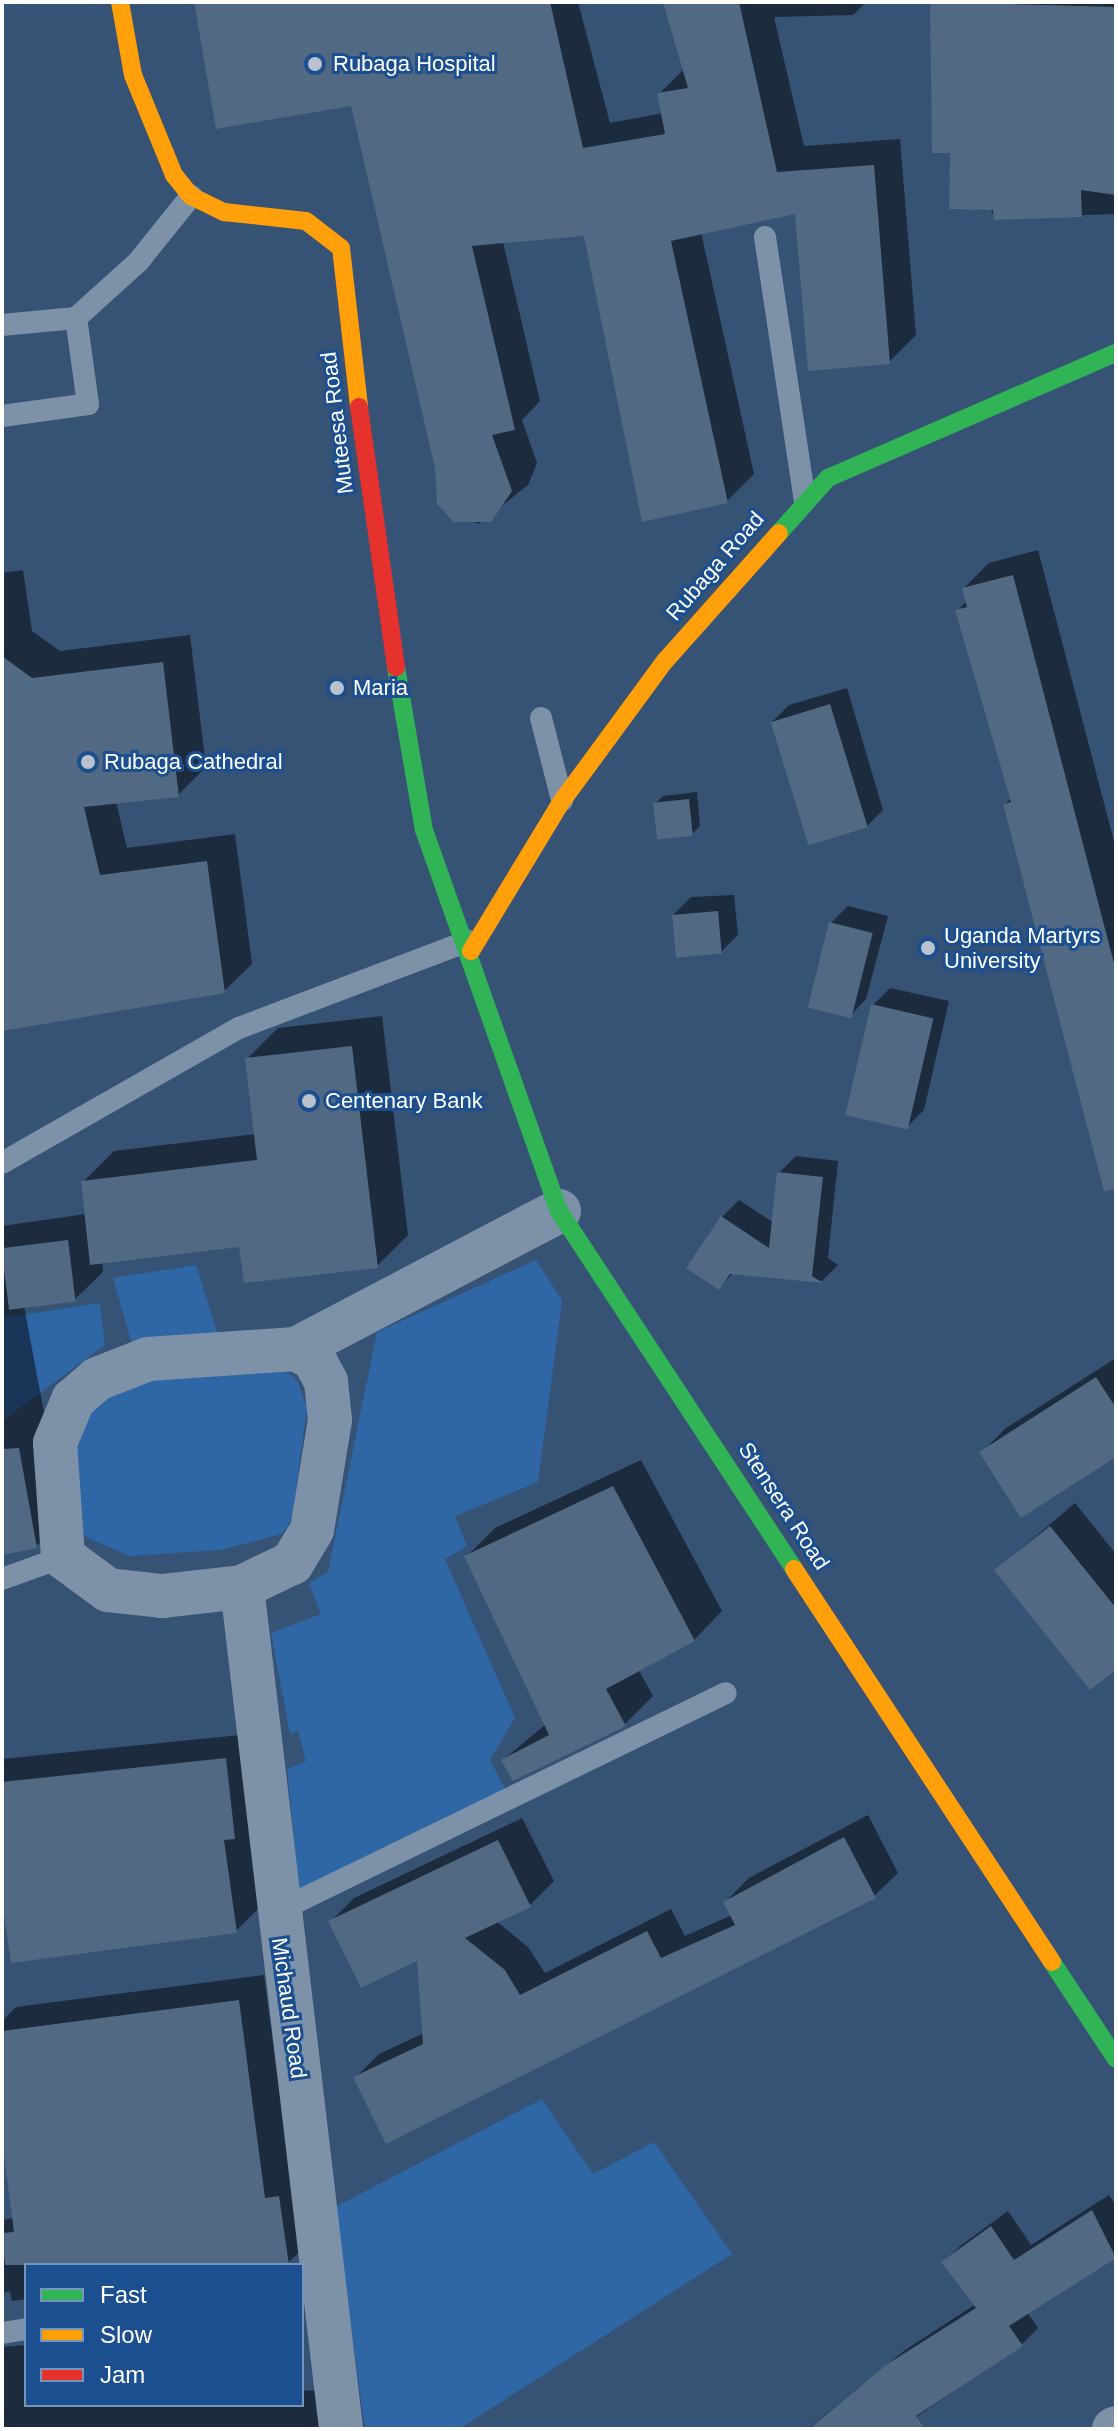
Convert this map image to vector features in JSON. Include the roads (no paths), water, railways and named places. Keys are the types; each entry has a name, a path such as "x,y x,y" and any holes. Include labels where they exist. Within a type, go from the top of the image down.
{"street":[{"path":"120,2 133,75 174,175 191,196"},
{"name":"Muteesa Road","path":"191,196 224,212 306,221 341,248 374,535 424,830 449,914 470,946"},
{"name":"Rubaga Road","path":"470,946 562,801 665,661 805,500 828,478 887,449 1116,353"},
{"name":"Stensera Road","path":"470,946 559,1211 1116,2059"},
{"path":"296,1349 314,1359 326,1382 328,1460 303,1549 292,1563 242,1587 162,1596 108,1590 63,1557 55,1443 73,1400 97,1379 148,1359 296,1349 559,1211"},
{"name":"Michaud Road","path":"242,1587 313,2284 341,2429"}],"lane":[{"path":"2,325 76,318 138,262 191,196"},
{"path":"765,237 805,500"},
{"path":"2,416 88,404 76,318"},
{"path":"541,718 562,801"},
{"path":"2,1163 239,1028 470,946"},
{"path":"2,1579 63,1557"},
{"path":"276,1912 726,1693"},
{"path":"2,2333 24,2329"}],"place":[{"name":"Rubaga Hospital","path":"315,64"},
{"name":"Maria","path":"337,688"},
{"name":"Rubaga Cathedral","path":"88,762"},
{"name":"Uganda Martyrs University","path":"928,948"},
{"name":"Centenary Bank","path":"309,1101"}]}
